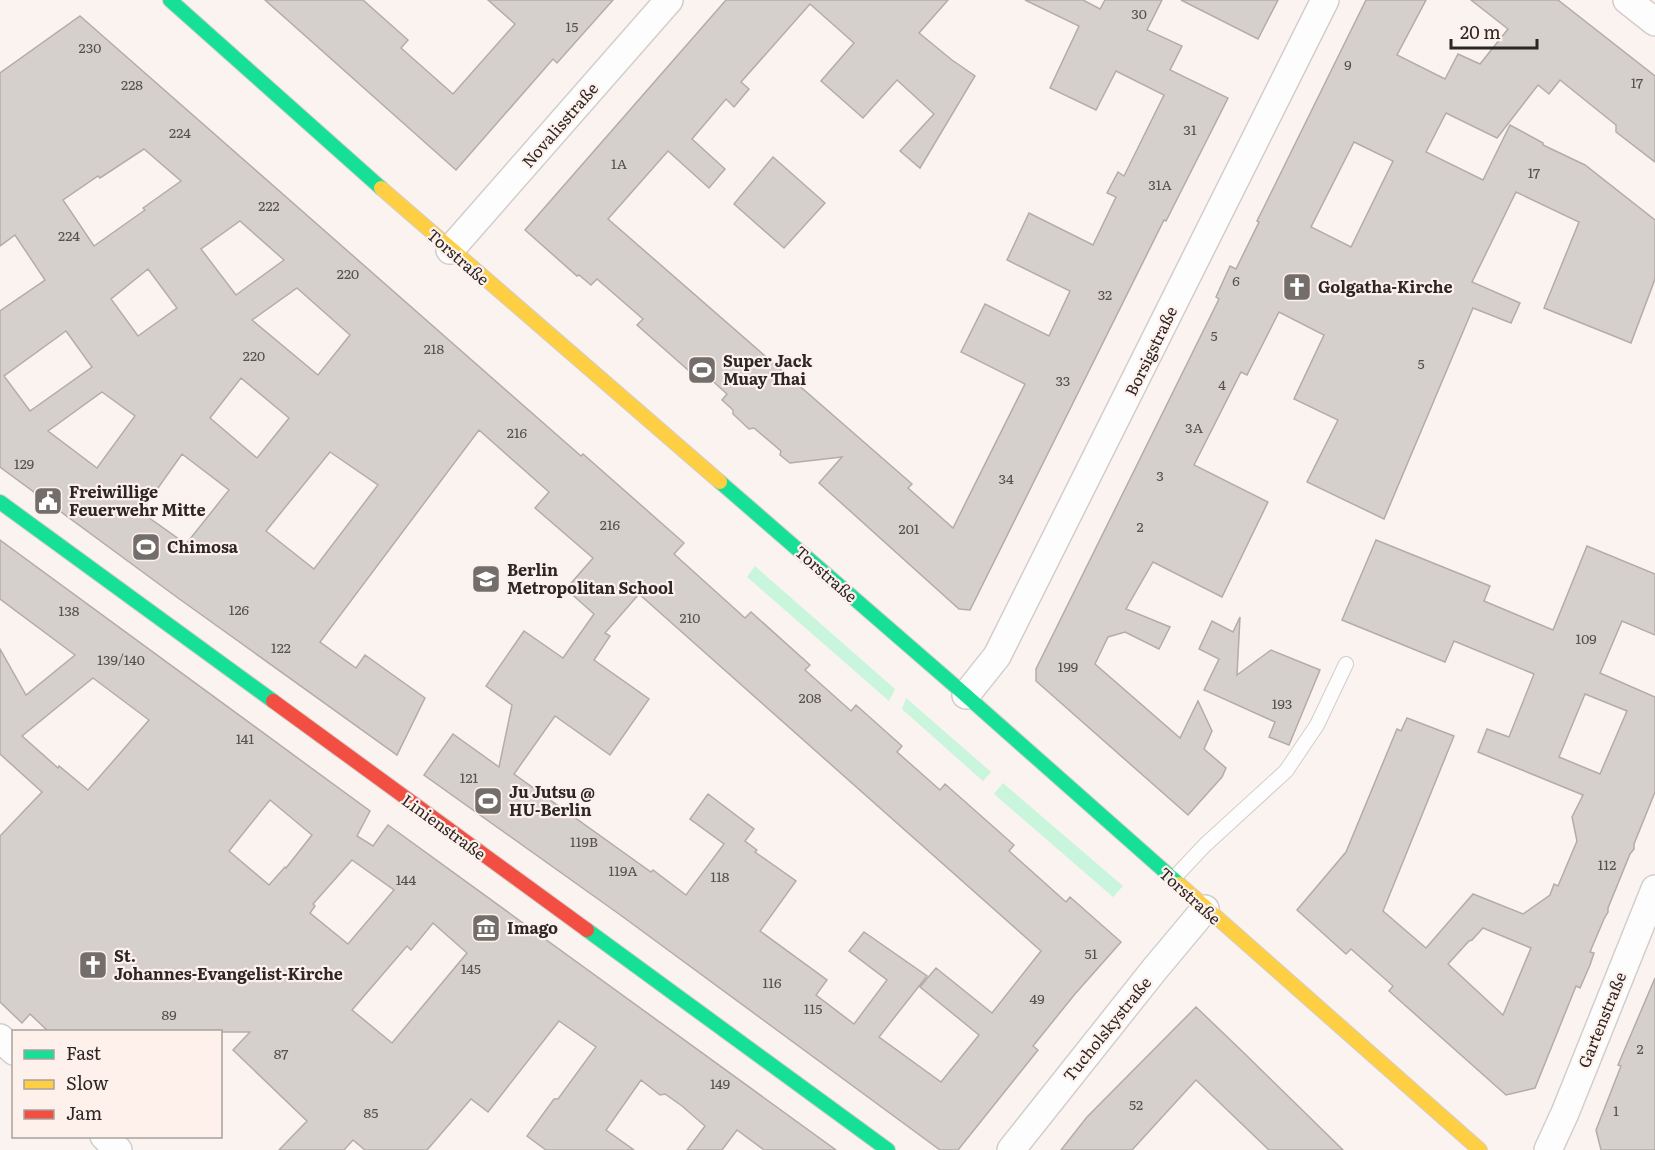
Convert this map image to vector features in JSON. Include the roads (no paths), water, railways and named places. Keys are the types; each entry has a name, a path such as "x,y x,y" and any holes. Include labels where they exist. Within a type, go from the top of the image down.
{"main road":[{"name":"Torstraße","path":"170,0 450,250 966,695 1205,909 1480,1150"},
{"name":"Linienstraße","path":"0,502 888,1150"}],"street":[{"name":"Novalisstraße","path":"450,250 669,0"},
{"name":"Borsigstraße","path":"966,695 997,656 1325,0"},
{"path":"1631,1 1655,22"},
{"name":"Gartenstraße","path":"1548,1150 1655,889"},
{"name":"Tucholskystraße","path":"1011,1150 1205,909"},
{"path":"0,1038 12,1049"},
{"path":"105,1138 118,1150"}],"lane":[{"path":"1172,879 1205,844 1286,771 1317,725 1346,664"}],"place":[{"name":"Golgatha-Kirche","path":"1297,287"},
{"name":"Super Jack Muay Thai","path":"702,370"},
{"name":"Freiwillige Feuerwehr Mitte","path":"48,501"},
{"name":"Chimosa","path":"146,547"},
{"name":"Berlin Metropolitan School","path":"486,579"},
{"name":"Ju Jutsu @ HU-Berlin","path":"488,801"},
{"name":"Imago","path":"486,928"},
{"name":"St. Johannes-Evangelist-Kirche","path":"93,965"}]}
